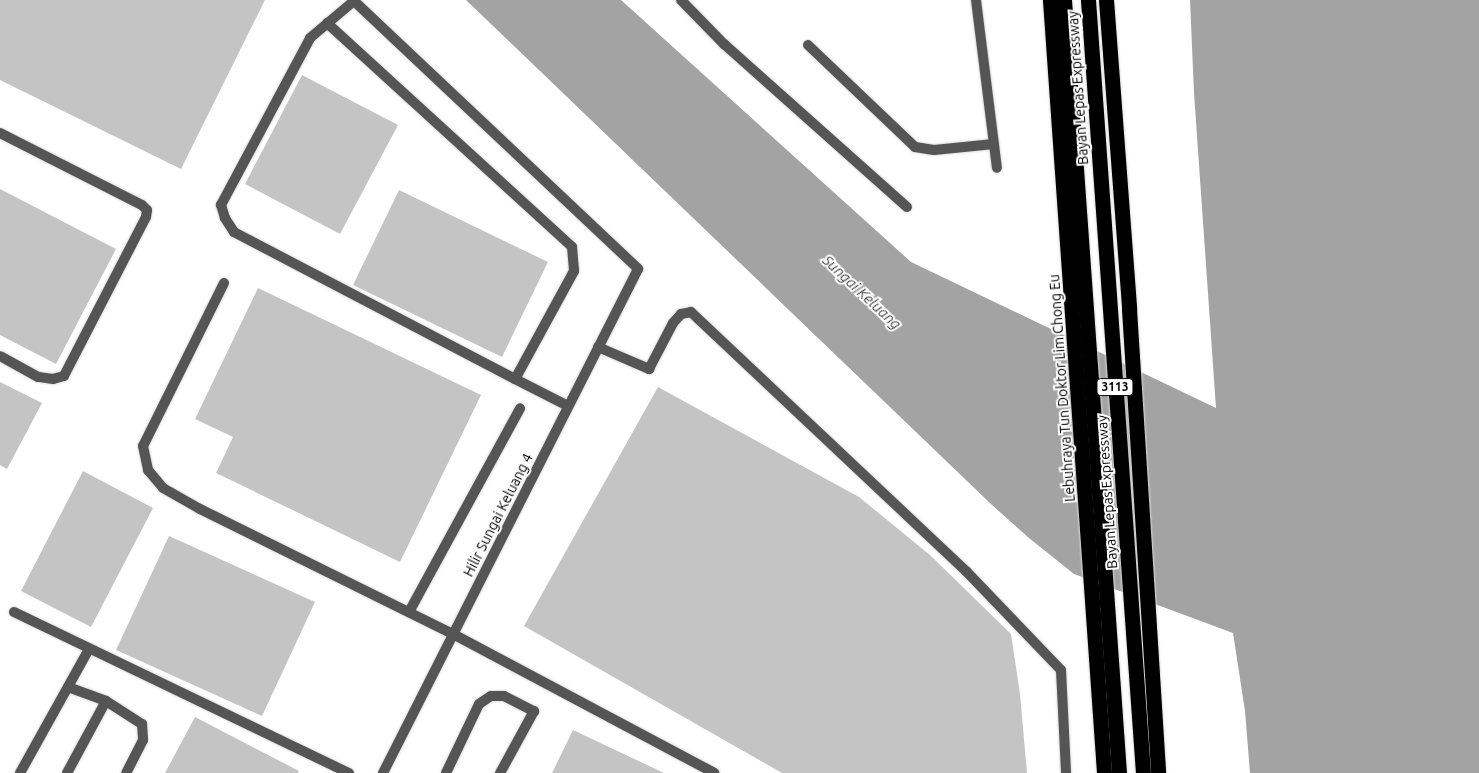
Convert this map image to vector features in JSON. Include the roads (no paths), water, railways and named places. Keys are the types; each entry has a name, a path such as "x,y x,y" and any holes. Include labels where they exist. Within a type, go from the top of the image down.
{"highway":[{"name":"Lebuhraya Tun Doktor Lim Chong Eu","path":"1050,0 1104,769"},
{"name":"Bayan Lepas Expressway","path":"1064,0 1119,773"},
{"name":"Bayan Lepas Expressway","path":"1088,0 1143,773"},
{"name":"3113","path":"1106,0 1129,309 1158,767"}],"street":[{"path":"681,0 724,44 907,207"},
{"path":"976,0 997,168"},
{"path":"354,1 310,38 222,205 225,218 234,232 568,406"},
{"name":"Hilir Sungai Keluang 4","path":"354,1 638,269 383,773"},
{"path":"327,23 572,247 574,272 515,379"},
{"path":"808,45 915,147 934,150 994,144"},
{"path":"0,133 142,205 147,210 146,217 64,376 53,379 38,377 0,356"},
{"path":"224,283 143,446 148,470 163,488 200,509 453,634 714,773"},
{"path":"598,348 649,369 673,323 681,314 691,312 966,571 1061,670 1066,773"},
{"path":"409,612 520,408"},
{"path":"14,612 349,773"},
{"path":"20,773 89,649"},
{"path":"68,687 106,701 142,724 144,731 143,740 126,773"},
{"path":"446,773 479,704 491,696 504,696 534,711 500,773"},
{"path":"67,773 106,701"}],"water":[{"name":"Sungai Keluang","path":"466,0 621,0 911,262 1216,408 1194,93 1190,0 1479,0 1479,773 1250,773 1245,711 1233,633 1074,574 1029,538 992,505"}]}
